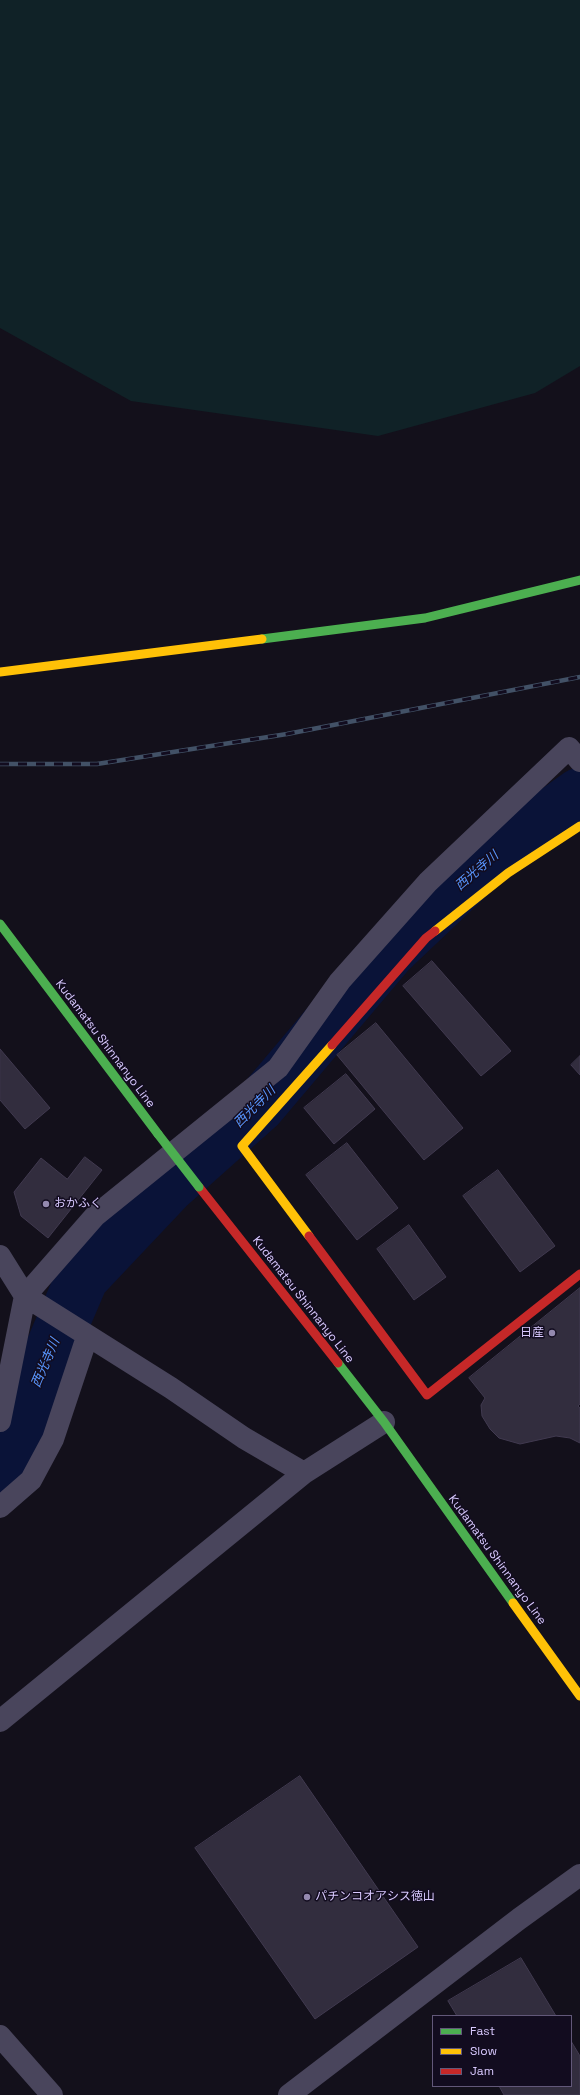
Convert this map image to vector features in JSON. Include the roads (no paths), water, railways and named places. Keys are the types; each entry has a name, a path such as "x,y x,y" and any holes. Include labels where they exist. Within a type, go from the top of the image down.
{"street":[{"path":"0,672 34,670 425,618 580,580"},
{"path":"0,1421 25,1296 95,1216 278,1068 340,981 428,882 568,748 580,761"},
{"path":"580,826 508,872 426,938 242,1146 428,1395 580,1274"},
{"name":"Kudamatsu Shinnanyo Line","path":"0,924 158,1134 384,1422 580,1696"},
{"path":"0,1256 25,1296 87,1337 171,1388 244,1438 304,1473"},
{"path":"0,1507 32,1480 53,1439 87,1337"},
{"path":"0,1721 304,1473 384,1422"},
{"path":"289,2095 519,1919 580,1875"},
{"path":"0,2036 52,2095"}],"waterway":[{"name":"西光寺川","path":"0,1470 82,1278 168,1187 259,1106 390,951 484,862 580,794"}],"railway":[{"path":"0,764 97,764 287,734 580,677"}],"place":[{"name":"おかふく","path":"46,1204"},
{"name":"日産","path":"552,1333"},
{"name":"パチンコオアシス徳山","path":"307,1897"}]}
